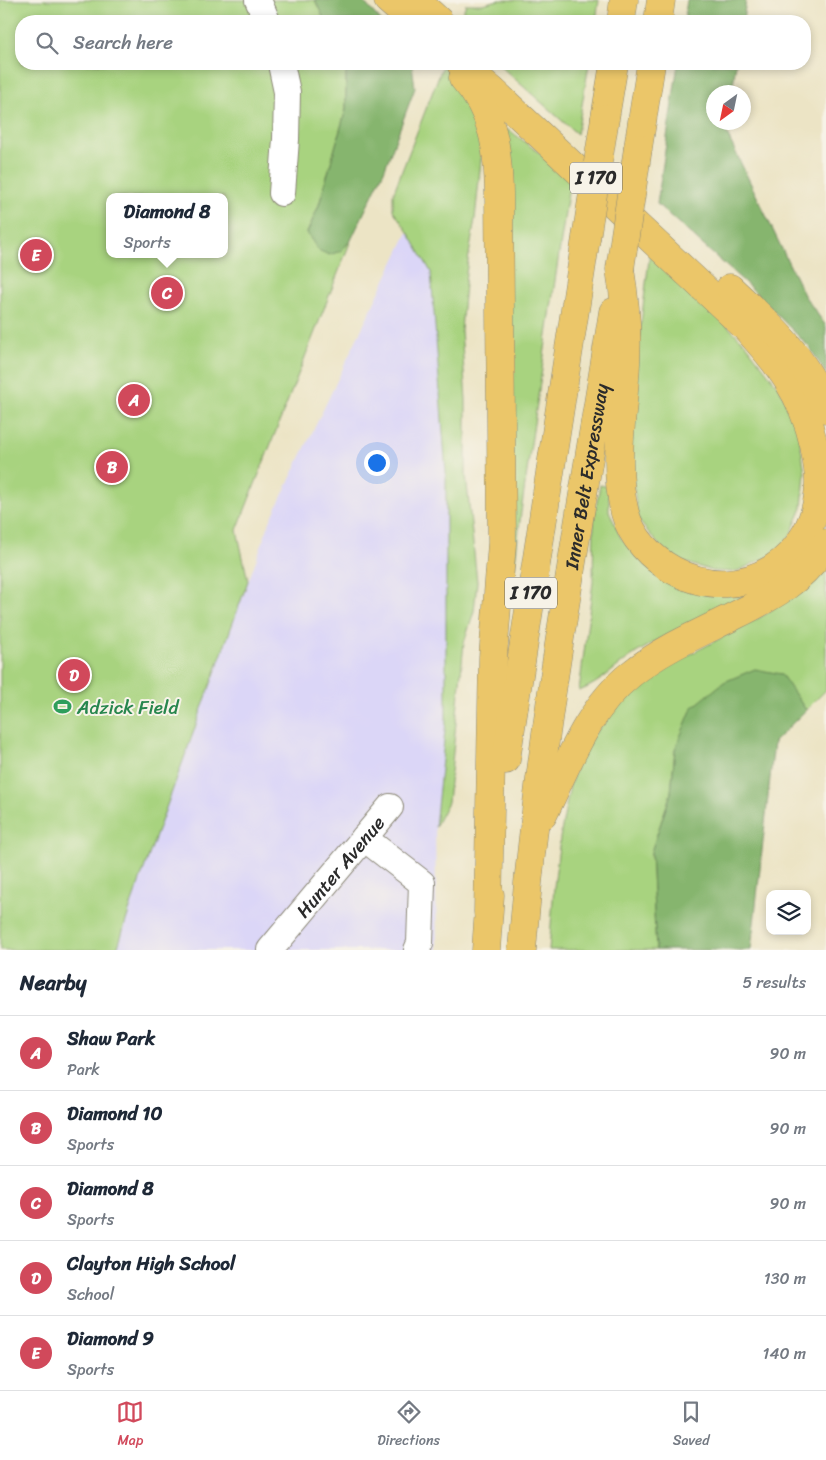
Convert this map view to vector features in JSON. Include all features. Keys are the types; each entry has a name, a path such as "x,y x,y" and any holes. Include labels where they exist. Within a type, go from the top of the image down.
{"highway":[{"path":"621,15 624,0"},
{"path":"659,15 661,0"},
{"path":"455,70 470,87 489,120 495,140 498,164 502,543 493,657 488,912"},
{"path":"468,70 492,90 744,326 785,374 800,402 810,431 819,482 816,504 808,529 794,551 778,566 754,579 730,584 706,583 686,578 648,552 634,534 626,514 619,469 627,331 625,298 620,269"},
{"path":"493,70 783,338 803,362 826,409"},
{"name":"Inner Belt Expressway","path":"486,950 495,842 514,703 613,70"},
{"name":"Inner Belt Expressway","path":"522,950 533,836 566,604 650,70"},
{"path":"533,836 591,720 609,695 630,674 680,643 774,596 798,578 818,558 826,544"}],"street":[{"path":"258,0 264,15"},
{"path":"282,70 287,92 282,193"},
{"name":"Hunter Avenue","path":"270,950 390,807"},
{"path":"364,838 422,883 420,943 417,950"}],"shaded area":[{"path":"408,232 431,272 446,473 446,721 435,827 437,950 117,950 131,905 271,519"}],"green space":[{"path":"0,0 315,0 322,15 15,15 15,70 346,70 346,109 319,205 307,233 341,251 351,240 237,530 248,581 131,905 117,950 0,950"},
{"path":"315,0 362,0 376,15 322,15"},
{"path":"499,0 599,0 597,15 462,15 466,4 482,4"},
{"path":"687,0 746,0 744,15 685,15"},
{"path":"346,70 413,70 415,88 384,171 351,240 341,251 329,255 318,250 307,233 319,205 346,109"},
{"path":"441,70 447,70 468,99 482,141 475,219 466,273 461,330 466,400 466,475 477,582 474,611 464,643 448,802 435,827 446,721 446,473 431,272 393,210 393,194"},
{"path":"505,70 588,70 577,134"},
{"path":"677,70 735,70 733,85 706,85 706,130 726,130 804,295 826,326 826,374 810,348 751,288 657,204"},
{"path":"509,130 554,164 570,179 521,512 514,572 508,571 502,133"},
{"path":"650,252 745,343 780,389 798,428 805,473 802,508 790,536 772,555 735,572 713,571 670,558 638,520 627,433"},
{"path":"600,485 609,487 609,511 621,538 660,576 682,589 702,592 753,592 650,645 629,658 609,674 579,691 593,582 594,518"},
{"path":"826,567 826,690 806,710 781,675 675,749 671,793 651,852 656,950 549,950 560,838 570,785 583,748 630,691 670,665 766,614"},
{"path":"755,669 781,674 806,710 774,742 751,950 656,950 651,852 671,793 675,749 692,708 724,682"}],"place":[{"name":"Diamond 9","path":"36,255"},
{"name":"Diamond 8","path":"167,293"},
{"name":"Shaw Park","path":"134,400"},
{"name":"Diamond 10","path":"112,467"},
{"name":"Clayton High School","path":"74,675"},
{"name":"Adzick Field","path":"63,707"}]}
